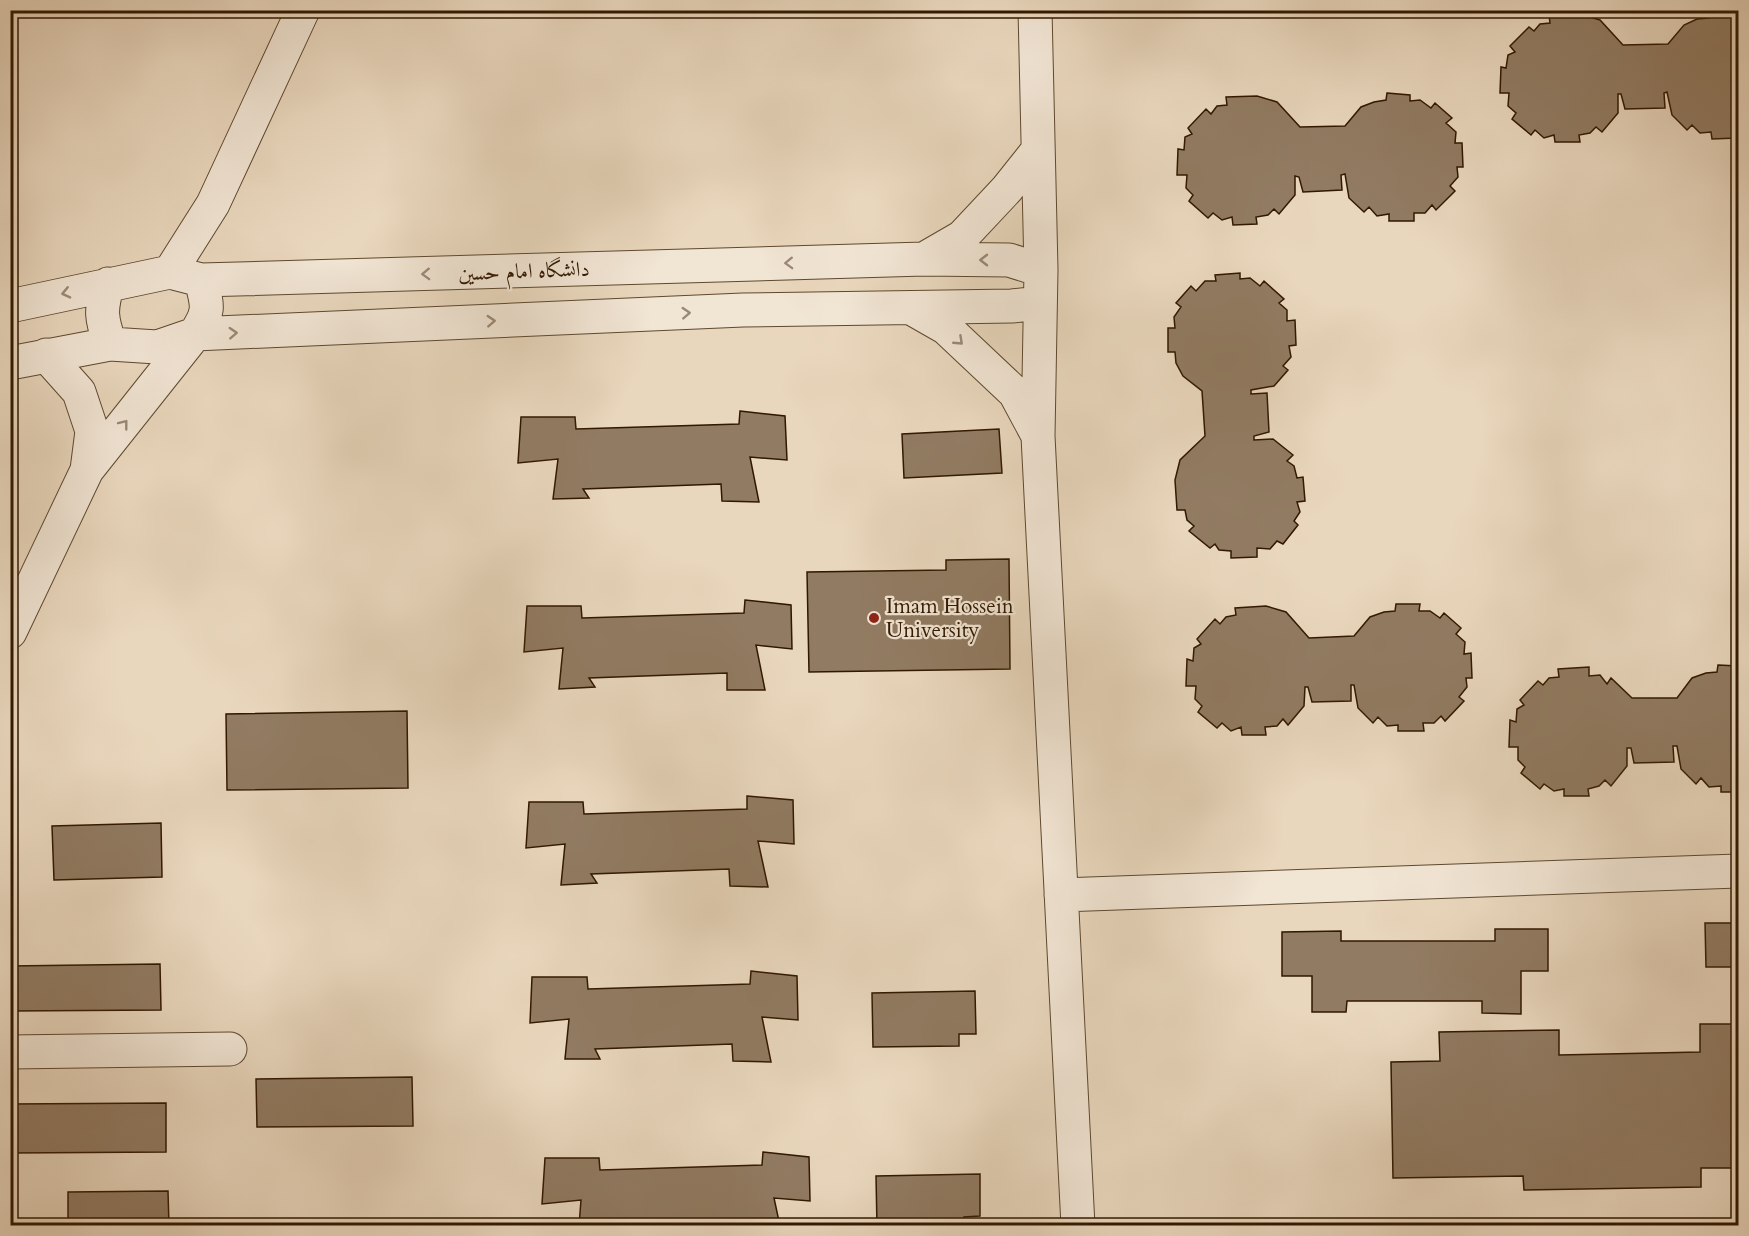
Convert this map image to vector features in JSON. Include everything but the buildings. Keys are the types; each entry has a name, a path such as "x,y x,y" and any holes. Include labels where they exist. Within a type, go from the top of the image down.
{"lane":[{"path":"170,272 213,204 303,10"},
{"path":"1035,10 1041,270 1038,436 1078,1226"},
{"path":"924,260 962,237 1007,189 1038,150"},
{"name":"دانشگاه امام حسین","path":"10,306 170,272 201,280 924,260 1009,260 1041,270"},
{"path":"10,632 87,470 207,316 206,297 201,280"},
{"path":"108,284 102,304 103,323 110,344"},
{"path":"10,363 110,344 157,347 195,334 744,310 1012,306 1039,303"},
{"path":"911,308 946,328 1015,393 1038,436"},
{"path":"46,355 79,392 92,431 87,470"},
{"path":"1061,895 1738,871"},
{"path":"10,1052 230,1049"}],"place":[{"name":"Imam Hossein University","path":"874,618"}]}
